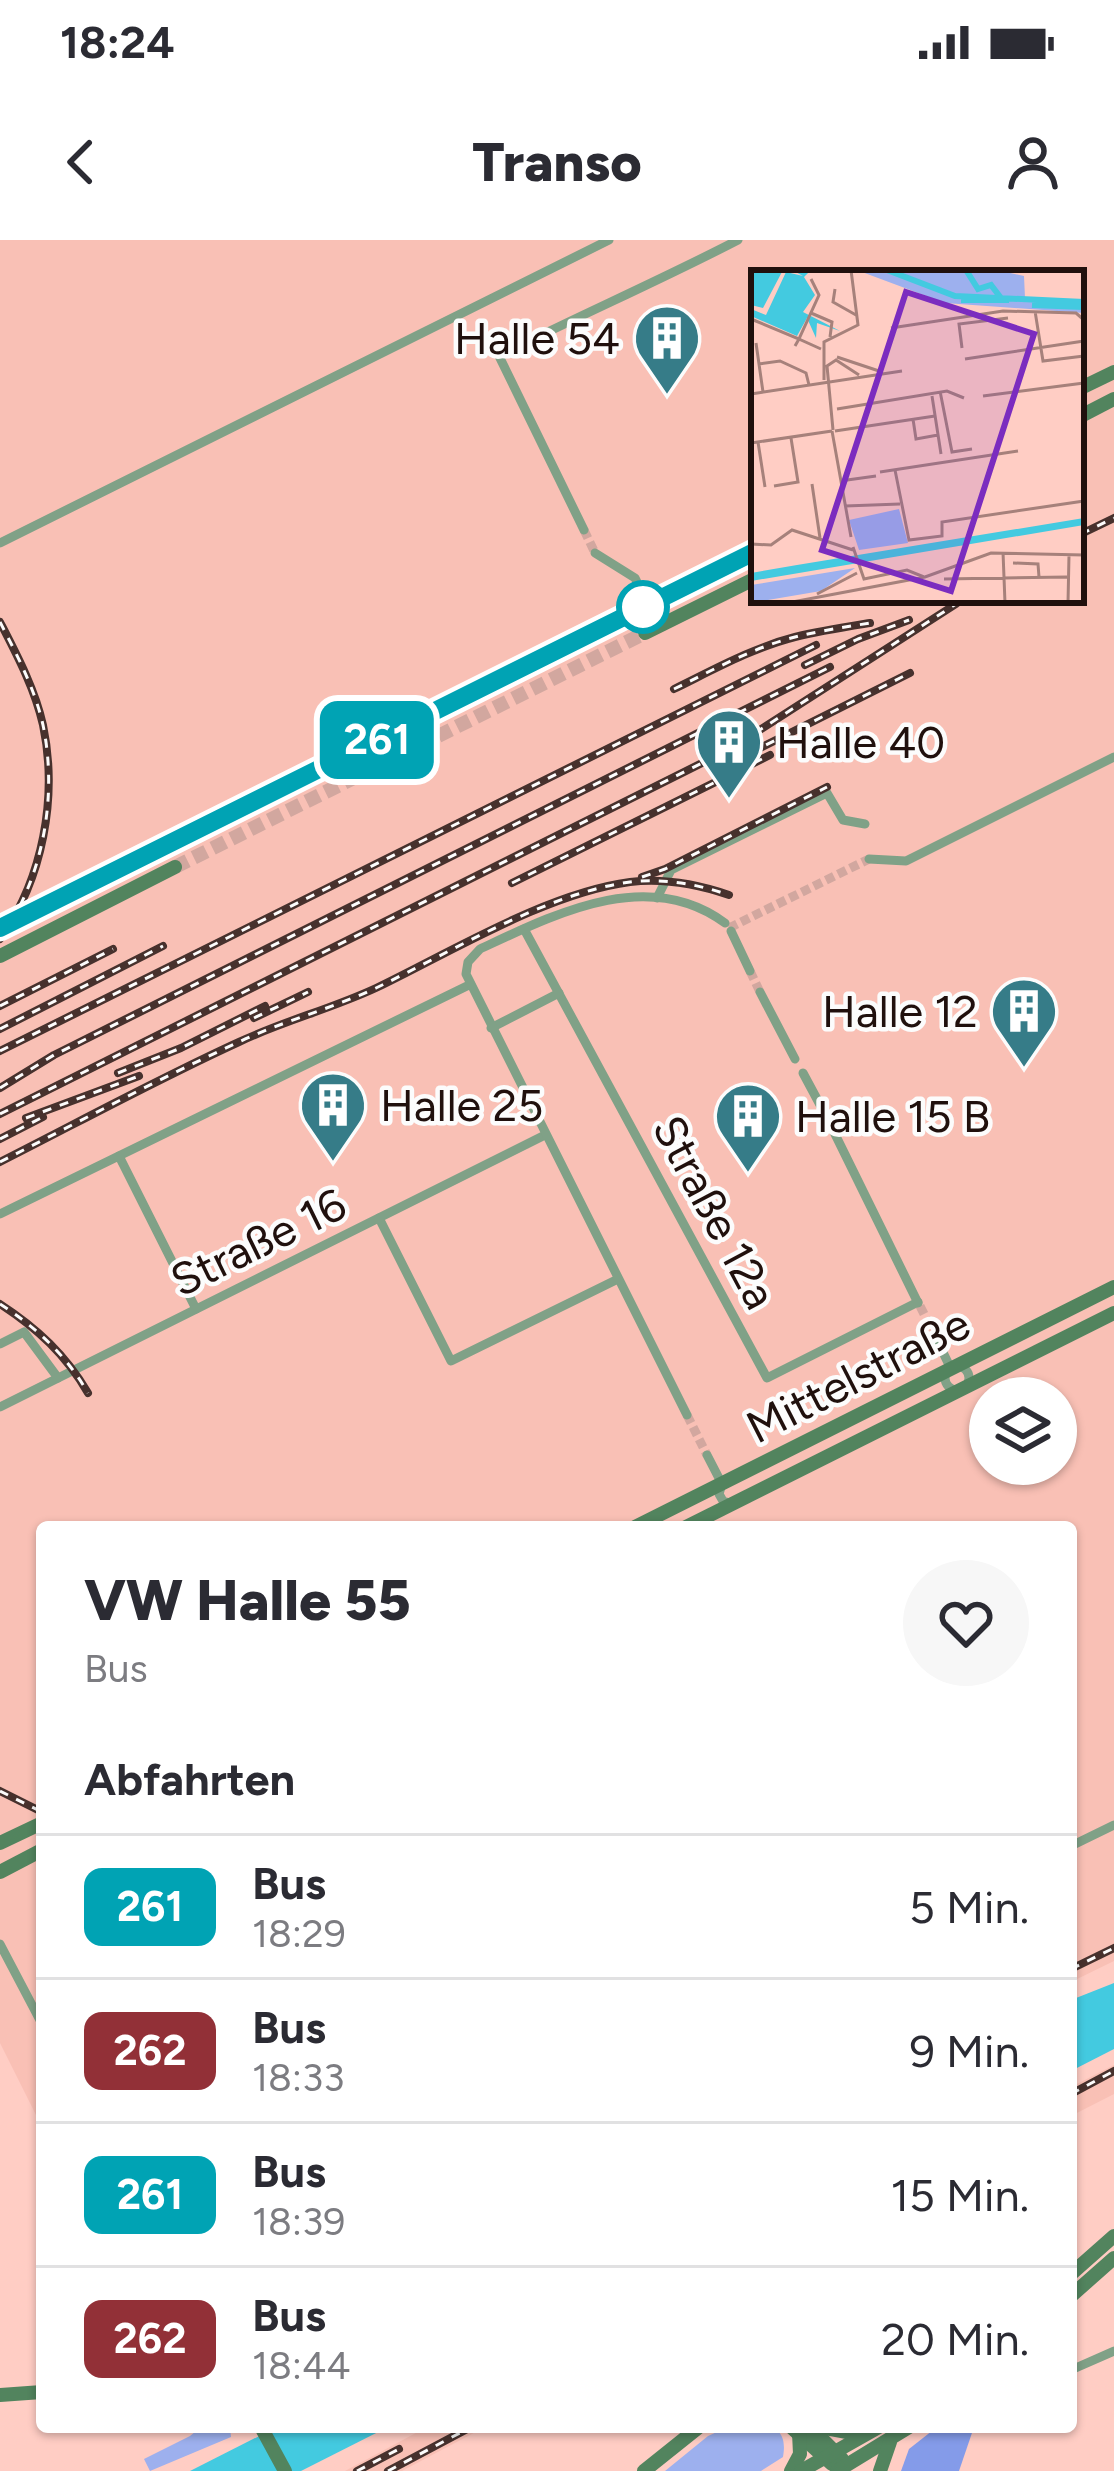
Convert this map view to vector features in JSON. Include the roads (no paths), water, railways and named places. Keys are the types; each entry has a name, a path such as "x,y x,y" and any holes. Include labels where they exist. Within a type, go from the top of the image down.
{"street":[{"path":"0,543 608,240"},
{"path":"584,530 499,356 738,240"},
{"path":"1084,387 1114,372"},
{"path":"1084,414 1114,399"},
{"path":"595,553 634,578 652,630 751,580"},
{"path":"641,608 751,553"},
{"path":"869,859 906,861 1114,757"},
{"path":"658,898 670,870 827,793 843,820 866,824"},
{"path":"0,956 169,870 160,850 1,928"},
{"path":"687,1415 466,974 468,962 480,950 524,929 578,906 630,896 688,902 728,927 750,971"},
{"name":"Straße 12a","path":"524,929 767,1378 919,1304 833,1130"},
{"path":"0,1214 469,985"},
{"path":"760,992 794,1059"},
{"path":"491,1028 559,993"},
{"path":"803,1073 825,1114"},
{"name":"Straße 16","path":"0,1407 545,1136"},
{"path":"119,1156 196,1310"},
{"path":"379,1218 452,1361 618,1279"},
{"name":"Mittelstraße","path":"646,1521 1114,1287"},
{"name":"Mittelstraße","path":"698,1521 1114,1313"},
{"path":"0,1344 24,1332 58,1378"},
{"path":"937,1340 951,1369"},
{"path":"961,1367 968,1373 968,1384 962,1389 952,1390 946,1383 945,1375 951,1369 961,1367"},
{"path":"707,1455 727,1481"},
{"path":"727,1481 742,1481 747,1493 738,1501 723,1501 719,1494 727,1481"},
{"path":"1077,1843 1114,1825"},
{"path":"0,1843 36,1826"},
{"path":"0,1871 36,1853"},
{"path":"0,1944 36,2013"},
{"path":"1077,2270 1114,2236"},
{"path":"1077,2291 1114,2258"},
{"path":"1077,2367 1114,2351"},
{"path":"0,2395 36,2392"},
{"path":"264,2433 285,2471"},
{"path":"644,2471 691,2433"},
{"path":"791,2471 800,2454 800,2433"},
{"path":"805,2433 844,2470 900,2433"},
{"path":"801,2471 868,2433"},
{"path":"880,2471 892,2438"}],"tunnel":[{"path":"584,530 595,553"},
{"path":"165,847 634,611"},
{"path":"175,867 645,633"},
{"path":"729,928 869,859"},
{"path":"750,971 760,992"},
{"path":"920,1306 937,1340"},
{"path":"687,1415 707,1455"}],"railway":[{"path":"1084,533 1114,518"},
{"path":"0,1114 730,749 956,604"},
{"path":"805,665 909,620"},
{"path":"0,622 40,712 49,780 36,864 0,939"},
{"path":"674,689 779,642 870,623"},
{"path":"0,1051 816,645"},
{"path":"0,1088 54,1055 830,667"},
{"path":"750,753 910,673"},
{"path":"512,883 770,755"},
{"path":"642,877 827,787"},
{"path":"0,1162 239,1042 359,995 566,898 643,881 680,883 729,895"},
{"path":"0,1029 163,946"},
{"path":"0,1006 113,949"},
{"path":"254,1018 308,992"},
{"path":"118,1073 265,1006"},
{"path":"26,1118 139,1076"},
{"path":"0,1139 43,1117"},
{"path":"0,1304 50,1343 88,1393"},
{"path":"0,1791 36,1809"},
{"path":"1077,1966 1114,1948"},
{"path":"1077,2091 1114,2071"},
{"path":"388,2471 460,2433"},
{"path":"357,2471 399,2449"}],"place":[{"name":"Halle 54","path":"667,397"},
{"name":"Halle 40","path":"729,801"},
{"name":"Halle 12","path":"1024,1070"},
{"name":"Halle 25","path":"333,1164"},
{"name":"Halle 15 B","path":"748,1175"}]}
